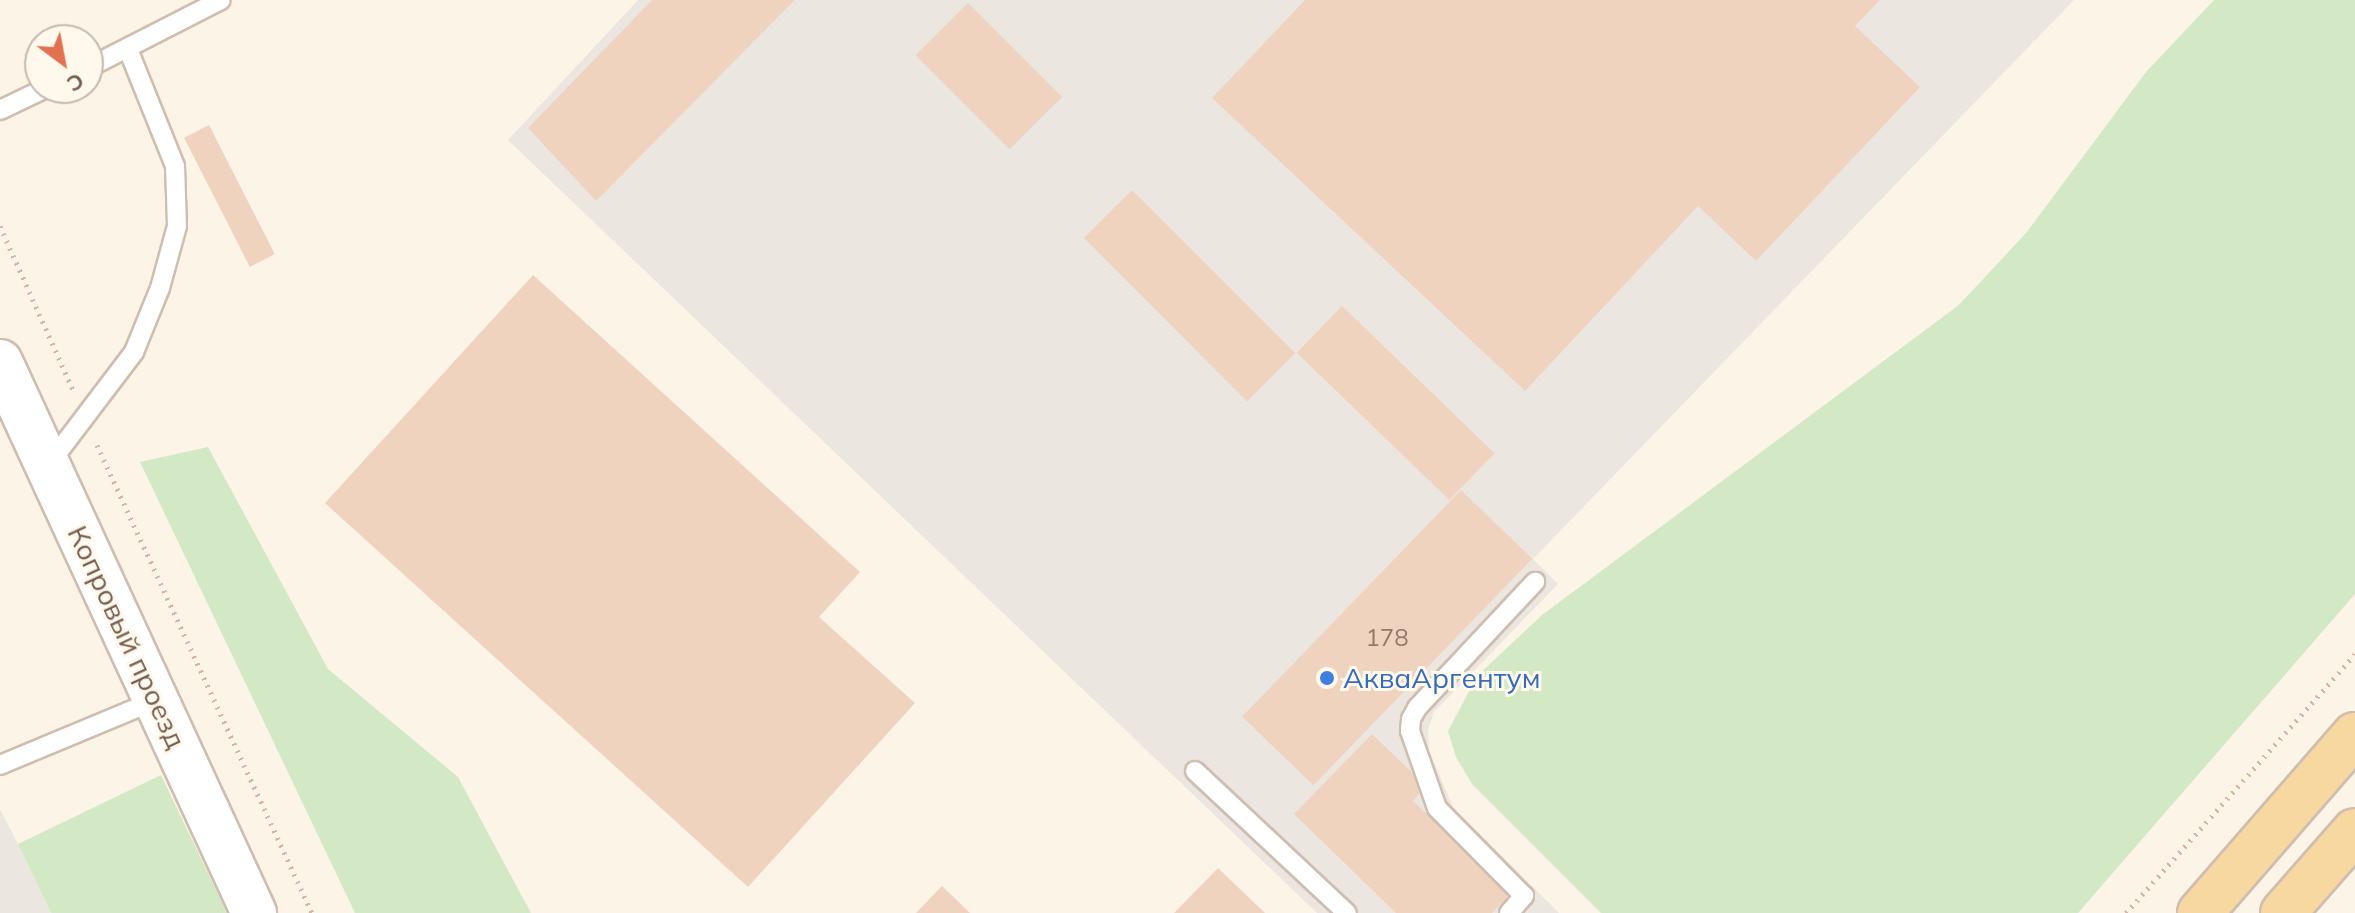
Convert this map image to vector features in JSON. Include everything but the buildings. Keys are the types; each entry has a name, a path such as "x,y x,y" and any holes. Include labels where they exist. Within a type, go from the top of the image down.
{"main road":[{"name":"Копровый проезд","path":"0,362 254,913"},
{"path":"2200,913 2355,735"},
{"path":"2283,913 2355,831"}],"lane":[{"path":"104,60 221,0"},
{"path":"48,466 134,352 160,288 177,226 175,166 128,49"},
{"path":"0,110 24,99"},
{"path":"1509,913 1524,896 1437,808 1410,731 1411,719 1535,582"},
{"path":"0,765 156,700"},
{"path":"1195,771 1347,913"}],"path":[{"path":"0,226 312,913"},
{"path":"2126,913 2355,654"}],"shaded area":[{"path":"638,0 2074,0 1533,559 1558,584 1434,712 1428,731 1429,751 1454,809 1559,913 1317,913 508,140"},
{"path":"0,809 18,844 51,913 0,913"}],"green space":[{"path":"2214,0 2355,0 2355,594 2078,913 1601,913 1472,784 1456,757 1448,731 1477,676 1542,615 1959,305 2026,233 2146,72"},
{"path":"208,447 328,669 458,777 531,913 355,913 140,462"},
{"path":"161,775 227,913 51,913 18,844"}],"place":[{"name":"АкваАргентум","path":"1327,678"}]}
